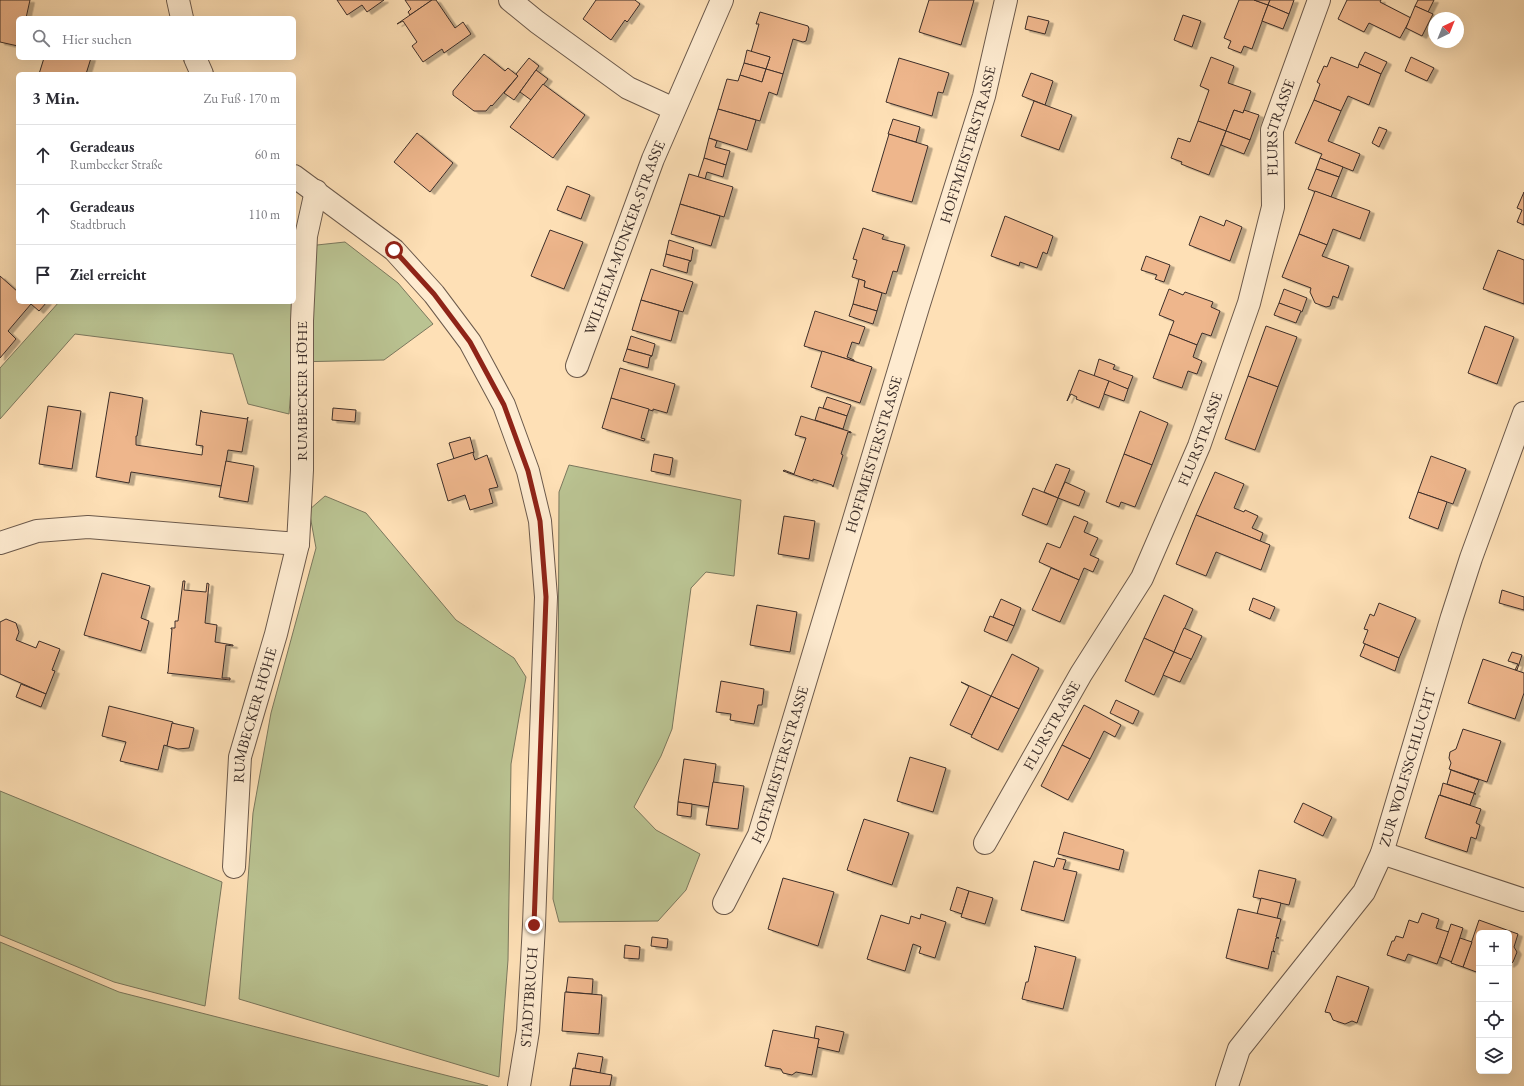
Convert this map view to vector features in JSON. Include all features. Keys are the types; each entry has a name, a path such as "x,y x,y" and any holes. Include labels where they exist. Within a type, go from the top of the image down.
{"street":[{"path":"178,0 182,16"},
{"path":"510,0 537,22 628,88 674,110"},
{"name":"WILHELM-MÜNKER-STRASSE","path":"577,366 653,160 722,0"},
{"name":"HOFFMEISTERSTRASSE","path":"724,902 759,835 918,307 984,96 1006,0"},
{"name":"FLURSTRASSE","path":"984,843 1081,674 1142,578 1199,446 1249,302 1273,207 1272,130 1319,0"},
{"path":"196,60 201,72"},
{"name":"STADTBRUCH","path":"296,177 394,250 434,294 470,342 504,405 528,471 540,521 546,597 534,940 528,1031 520,1086"},
{"name":"RUMBECKER HÖHE","path":"234,866 240,758 276,634 298,544 302,470 302,321 306,236 316,191"},
{"name":"ZUR WOLFSSCHLUCHT","path":"1227,1086 1239,1049 1364,892 1382,853 1471,558 1524,413"},
{"path":"0,543 37,531 88,527 298,544"},
{"path":"1382,853 1524,900"}],"green space":[{"path":"296,242 298,247 345,242 398,283 433,324 384,360 293,362 289,414 248,404 233,354 75,334 0,419 0,368 57,304 296,304"},
{"path":"569,465 741,500 734,576 706,572 691,588 672,729 661,756 634,807 656,830 700,854 686,890 658,921 559,922 553,899 558,726 559,492"},
{"path":"325,496 366,513 456,620 514,658 526,677 511,764 508,960 499,1077 239,999 253,813 271,713 316,548 309,510"},
{"path":"0,791 222,882 205,1006 114,982 0,935"},
{"path":"0,942 119,992 488,1086 0,1086"}],"building":[{"path":"0,0 30,0 26,16 16,16 16,46 0,42"},
{"path":"337,0 384,0 367,12 362,5 347,15"},
{"path":"405,0 432,0 410,15 408,12 411,9"},
{"path":"432,0 436,0 455,28 463,22 471,34 444,53 442,49 423,62 412,46 417,42 403,21 397,24"},
{"path":"596,0 635,0 640,4 628,21 627,22 625,20 611,40 583,19"},
{"path":"929,0 974,0 961,45 919,32"},
{"path":"1239,0 1254,0 1268,5 1252,49 1244,46 1241,53 1228,48 1231,41 1224,38"},
{"path":"1254,0 1270,0 1268,5"},
{"path":"1270,0 1294,0 1289,14 1268,5"},
{"path":"1347,0 1381,0 1380,2 1411,18 1400,38 1369,23 1364,32 1338,19"},
{"path":"1418,0 1434,0 1428,12 1415,6"},
{"path":"1268,5 1289,14 1283,29 1262,21"},
{"path":"1415,6 1428,12 1428,24 1422,36 1406,28"},
{"path":"760,12 808,26 809,29 806,41 803,42 793,39 783,74 766,69 770,57 751,52 759,24 756,24"},
{"path":"1183,15 1201,21 1192,47 1174,40"},
{"path":"1028,16 1049,21 1045,34 1025,29"},
{"path":"747,50 770,57 766,69 744,63"},
{"path":"1365,52 1387,62 1381,74 1359,64"},
{"path":"484,54 505,71 508,68 518,76 486,111 474,111 453,95 453,91"},
{"path":"1211,57 1234,66 1228,83 1251,91 1243,113 1234,110 1226,131 1198,121 1209,90 1200,86"},
{"path":"1331,57 1358,68 1359,64 1381,74 1369,105 1348,96 1341,111 1314,100 1320,84 1317,82 1324,66 1327,67"},
{"path":"1411,57 1434,68 1427,81 1405,71"},
{"path":"529,58 539,66 514,100 504,93 518,76 516,74"},
{"path":"899,58 949,73 943,93 938,92 932,116 886,102"},
{"path":"43,60 90,60 87,72 40,72"},
{"path":"744,63 766,69 762,82 740,75"},
{"path":"766,69 783,74 777,95 769,92 760,121 718,109 727,79 738,81 740,75 762,82"},
{"path":"536,70 548,79 531,100 520,92"},
{"path":"1031,73 1053,81 1045,105 1022,96"},
{"path":"543,84 585,115 553,158 510,127"},
{"path":"1314,100 1341,111 1328,141 1360,154 1353,171 1320,158 1322,154 1295,143"},
{"path":"1034,101 1072,115 1059,150 1021,136"},
{"path":"718,109 756,120 747,150 709,138"},
{"path":"1234,110 1243,113 1244,110 1259,115 1250,140 1226,131"},
{"path":"893,119 920,127 916,142 888,134"},
{"path":"1198,121 1226,131 1209,175 1181,164 1182,162 1171,158 1178,138 1190,142"},
{"path":"1379,127 1387,130 1379,147 1372,143"},
{"path":"1226,131 1250,140 1244,154 1221,145"},
{"path":"417,133 453,163 430,192 394,162"},
{"path":"889,134 928,146 912,202 872,191"},
{"path":"709,138 717,141 715,147 730,151 726,165 704,158"},
{"path":"704,158 726,165 723,177 707,172 705,179 698,177"},
{"path":"1320,158 1343,167 1339,177 1316,169"},
{"path":"1316,169 1339,177 1331,197 1308,189"},
{"path":"689,174 733,187 724,217 680,204"},
{"path":"567,186 590,195 581,219 557,210"},
{"path":"1315,191 1370,211 1360,239 1333,229 1327,245 1299,234"},
{"path":"1524,192 1524,225 1517,222 1522,210 1517,208"},
{"path":"680,204 720,216 711,246 671,234"},
{"path":"1005,216 1053,236 1047,254 1043,252 1037,268 1020,262 1019,266 991,256"},
{"path":"1200,216 1224,226 1226,220 1242,227 1230,261 1189,245"},
{"path":"863,228 884,235 882,239 905,245 897,272 893,271 886,294 864,287 865,281 852,277 857,260 853,259"},
{"path":"550,230 583,242 564,289 531,276"},
{"path":"1299,234 1327,245 1322,256 1349,266 1338,298 1333,296 1330,306 1326,307 1315,303 1310,292 1311,288 1282,277"},
{"path":"669,240 694,248 691,261 666,254"},
{"path":"1498,250 1524,260 1524,304 1483,289"},
{"path":"666,254 691,261 689,262 687,273 663,266"},
{"path":"1146,256 1170,265 1164,282 1155,279 1157,275 1141,270"},
{"path":"651,269 693,282 683,312 641,300"},
{"path":"0,276 16,290 16,304 31,304 8,331 16,339 0,358"},
{"path":"859,279 865,281 864,287 882,293 877,311 853,304"},
{"path":"1169,289 1183,295 1185,292 1213,302 1211,307 1220,311 1211,336 1202,333 1197,345 1169,334 1174,321 1159,315"},
{"path":"1284,289 1307,298 1302,312 1279,303"},
{"path":"641,300 679,311 671,341 632,330"},
{"path":"1279,303 1301,311 1296,323 1274,315"},
{"path":"31,304 45,304 39,311"},
{"path":"853,304 877,311 873,324 849,316"},
{"path":"815,311 865,327 859,344 852,342 847,357 854,361 804,346"},
{"path":"1266,326 1297,337 1278,387 1248,376"},
{"path":"1485,326 1514,337 1497,384 1468,373"},
{"path":"1169,334 1197,345 1193,357 1202,361 1197,374 1188,371 1182,388 1153,378"},
{"path":"631,336 655,344 652,356 627,349"},
{"path":"627,349 652,356 650,357 648,368 623,361"},
{"path":"822,351 872,367 860,403 811,387"},
{"path":"1099,359 1115,365 1113,369 1133,376 1128,389 1094,376"},
{"path":"620,368 675,384 667,413 653,409 653,411 611,398"},
{"path":"1079,370 1109,381 1099,408 1076,399 1077,397 1071,394 1067,401"},
{"path":"1248,376 1278,387 1255,450 1225,439"},
{"path":"1109,381 1128,389 1124,401 1104,394"},
{"path":"110,392 143,398 136,436 136,445 202,455 203,446 196,445 201,410 202,412 247,419 248,417 242,452 228,450 222,486 131,472 129,483 96,477"},
{"path":"827,397 851,405 847,416 823,408"},
{"path":"611,398 649,409 641,438 645,439 644,441 602,428"},
{"path":"48,406 81,411 72,469 39,464"},
{"path":"819,407 847,416 843,429 815,420"},
{"path":"333,408 356,410 355,422 332,420"},
{"path":"1140,411 1168,423 1152,465 1124,454"},
{"path":"801,416 851,432 848,432 841,454 843,455 833,487 832,485 813,479 813,481 783,471 784,470 794,474 806,438 795,435"},
{"path":"470,437 474,452 454,459 449,443"},
{"path":"474,452 473,454 475,460 487,455 498,487 489,489 493,503 470,510 465,495 448,501 437,464"},
{"path":"654,454 673,458 670,475 651,471"},
{"path":"1124,454 1152,465 1135,507 1121,502 1119,507 1106,502"},
{"path":"1431,456 1466,469 1453,504 1418,492"},
{"path":"226,461 254,466 248,502 219,497"},
{"path":"1056,464 1070,469 1058,498 1044,492"},
{"path":"1215,472 1244,484 1234,508 1244,512 1245,510 1258,516 1252,528 1263,533 1260,541 1196,515"},
{"path":"1065,482 1085,491 1079,506 1058,498"},
{"path":"1033,488 1058,498 1047,525 1022,515"},
{"path":"1418,492 1447,502 1438,529 1409,518"},
{"path":"1196,515 1270,545 1261,570 1216,552 1206,576 1176,564"},
{"path":"784,516 815,521 809,559 778,554"},
{"path":"1074,516 1088,522 1084,532 1098,538 1090,555 1099,559 1093,572 1084,568 1079,580 1039,562 1047,543 1060,548"},
{"path":"1051,568 1079,580 1060,622 1032,610"},
{"path":"102,573 150,586 141,618 149,621 141,651 84,635"},
{"path":"183,581 185,581 184,590 206,592 207,583 209,584 205,623 217,625 215,642 233,645 226,645 222,678 230,678 230,680 167,673 171,628 175,628 175,621 178,621"},
{"path":"1502,590 1524,597 1524,610 1499,603"},
{"path":"1164,595 1193,609 1174,652 1144,638"},
{"path":"1253,598 1275,607 1270,619 1249,610"},
{"path":"1001,599 1021,608 1014,626 993,617"},
{"path":"1379,603 1416,618 1399,658 1363,643 1368,630 1364,629 1370,614 1374,616"},
{"path":"757,605 797,612 790,652 750,645"},
{"path":"990,616 1014,626 1007,641 984,631"},
{"path":"6,619 16,623 19,632 16,640 36,648 39,641 60,649 52,670 55,671 46,694 0,674 0,622"},
{"path":"1184,628 1202,636 1191,660 1174,652"},
{"path":"1144,638 1174,652 1154,695 1125,681"},
{"path":"1365,644 1399,658 1395,671 1360,656"},
{"path":"1174,652 1191,659 1180,682 1163,675"},
{"path":"1512,652 1522,655 1517,670 1515,670 1518,664 1508,661"},
{"path":"1012,654 1039,668 1019,709 991,696"},
{"path":"1483,659 1524,673 1524,693 1515,719 1468,703"},
{"path":"721,681 764,689 762,705 758,705 754,724 730,720 731,714 716,712"},
{"path":"961,682 991,696 972,735 950,725 969,686"},
{"path":"21,684 46,694 41,707 16,697"},
{"path":"991,696 1019,709 998,750 971,737"},
{"path":"1116,700 1139,711 1133,724 1110,713"},
{"path":"1084,705 1121,725 1115,737 1104,731 1090,759 1062,745"},
{"path":"109,706 173,722 167,746 164,745 158,770 120,761 126,742 102,736"},
{"path":"172,723 194,728 189,748 178,749 167,746"},
{"path":"1463,729 1501,741 1487,782 1449,769 1451,763 1449,758 1450,752 1456,749"},
{"path":"1062,745 1090,759 1068,800 1041,786"},
{"path":"910,757 946,768 933,812 897,801"},
{"path":"684,759 716,764 710,807 678,802"},
{"path":"1451,770 1479,780 1474,793 1447,784"},
{"path":"713,782 744,786 738,829 706,825"},
{"path":"1443,783 1476,794 1474,794 1470,805 1440,795"},
{"path":"1439,795 1481,809 1476,823 1480,825 1476,839 1471,837 1467,852 1425,838"},
{"path":"678,802 692,804 691,817 677,815"},
{"path":"1303,803 1332,817 1323,836 1294,822"},
{"path":"864,819 909,833 892,885 847,870"},
{"path":"1064,832 1124,850 1119,870 1058,854"},
{"path":"1057,858 1066,860 1063,869 1077,872 1064,921 1021,910 1034,861 1054,867"},
{"path":"1259,870 1296,879 1289,905 1253,897"},
{"path":"783,878 834,892 818,946 768,929"},
{"path":"957,887 969,891 962,914 950,910"},
{"path":"969,891 993,898 985,924 961,917"},
{"path":"1261,898 1281,903 1277,919 1257,914"},
{"path":"1238,909 1281,919 1276,937 1279,938 1276,938 1273,950 1275,952 1272,951 1268,969 1226,958"},
{"path":"1422,913 1439,919 1436,928 1449,932 1437,964 1408,954 1405,961 1387,955 1392,941 1394,941 1396,936 1403,938 1409,920 1418,923"},
{"path":"921,914 946,922 935,958 919,953 921,947 913,944 905,971 867,959 881,915 909,924 911,916 920,919"},
{"path":"1479,920 1507,930 1476,930 1476,972 1463,967"},
{"path":"1451,924 1463,928 1452,962 1440,957"},
{"path":"1512,932 1518,934 1514,947 1517,952 1512,963"},
{"path":"652,937 668,939 667,948 651,946"},
{"path":"1460,938 1472,942 1463,967 1451,963"},
{"path":"625,945 640,947 639,959 624,958"},
{"path":"1034,946 1076,957 1063,1009 1022,999 1026,982 1028,982 1036,948"},
{"path":"1337,976 1369,987 1357,1023 1352,1021 1345,1024 1333,1020 1330,1013 1325,1012"},
{"path":"568,977 593,979 592,994 566,992"},
{"path":"565,992 602,995 599,1034 562,1031"},
{"path":"816,1026 844,1032 839,1052 817,1047 819,1039 814,1039"},
{"path":"773,1030 819,1039 812,1075 796,1072 792,1075 783,1073 781,1069 765,1066"},
{"path":"578,1053 603,1057 600,1073 575,1068"},
{"path":"573,1068 612,1075 610,1086 570,1086"}],"route":[{"path":"394,250 434,294 470,342 504,405 528,471 540,521 546,597 534,925"}]}
